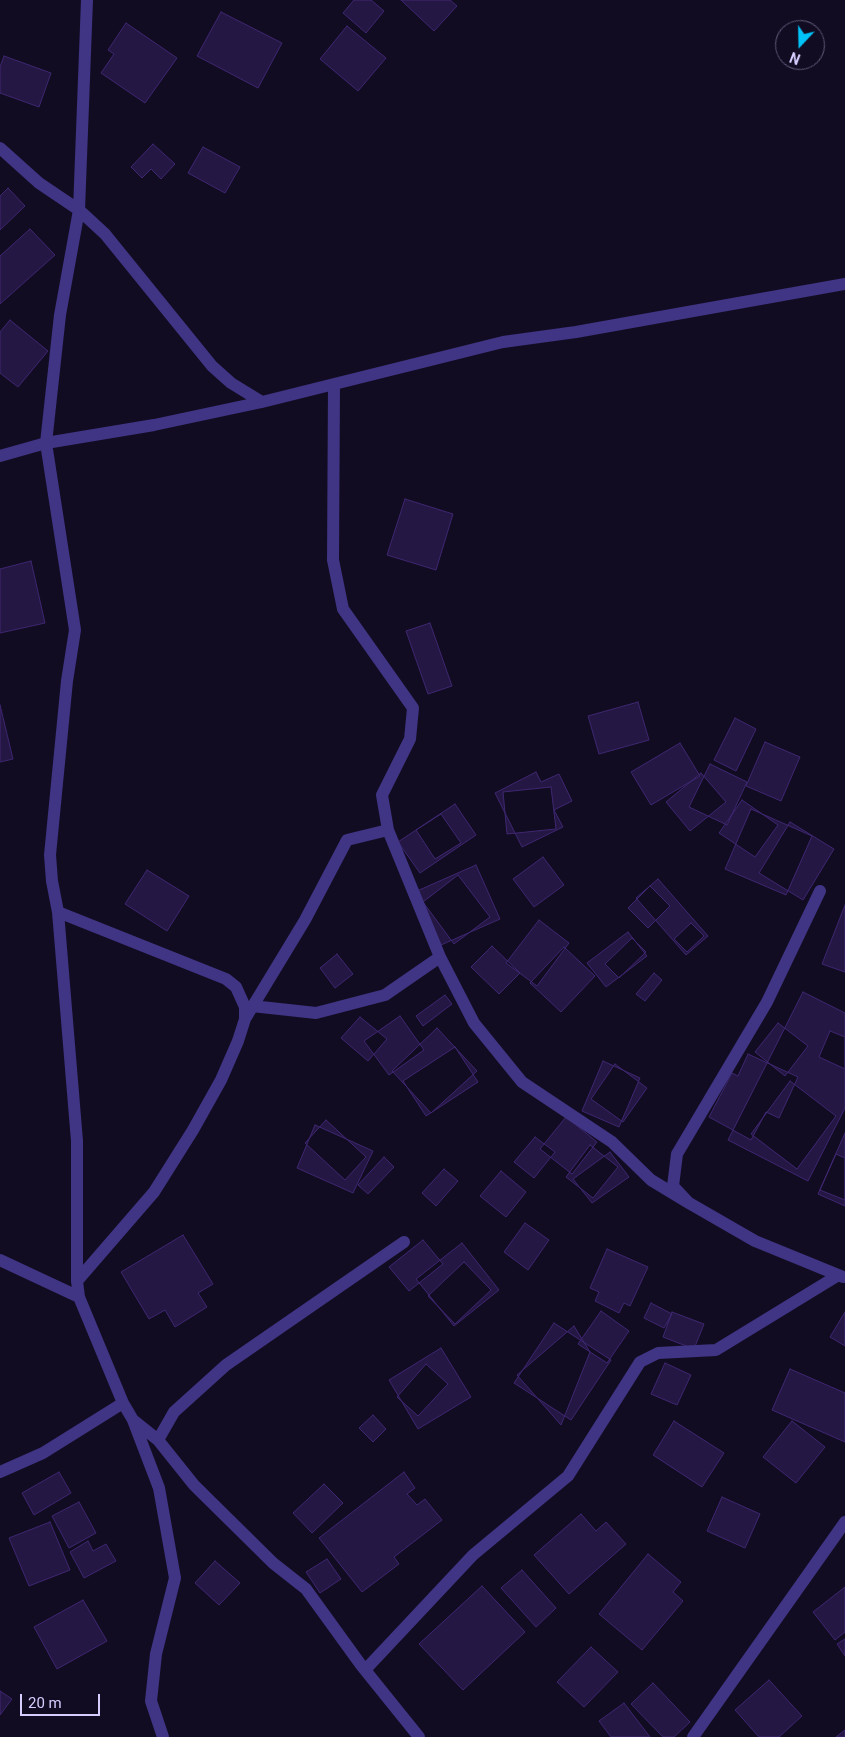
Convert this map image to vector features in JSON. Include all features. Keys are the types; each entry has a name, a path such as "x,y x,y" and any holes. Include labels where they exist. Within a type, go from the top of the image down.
{"street":[{"path":"87,0 79,210 60,315 46,443 75,630 67,681 50,855 52,881 58,912 77,1141 77,1281 79,1297 123,1402 133,1420 159,1488 175,1578 156,1654 151,1701 163,1737"},
{"path":"0,148 54,195 79,210 123,254 212,366 231,383 262,402"},
{"path":"0,456 46,443 154,425 262,402 503,342 576,332 736,301 845,284"},
{"path":"334,385 333,560 343,609 412,708 410,739 382,795 388,830 440,957 474,1023 522,1082 612,1142 651,1180 756,1241 841,1277"},
{"path":"244,1019 305,920 347,840 388,830"},
{"path":"689,1203 673,1186 677,1154 767,1002 820,891"},
{"path":"58,912 226,979 236,987 245,1007 238,1041 221,1080 154,1192 77,1281"},
{"path":"252,1006 316,1013 360,1002 386,995 440,957"},
{"path":"158,1440 174,1412 226,1365 404,1242"},
{"path":"0,1260 79,1297"},
{"path":"365,1670 473,1555 568,1476 640,1362 658,1352 716,1350 841,1277"},
{"path":"3,1466 43,1453 123,1402"},
{"path":"133,1420 158,1440 194,1485 273,1563 306,1589 365,1670 418,1737"},
{"path":"693,1737 845,1522"}],"building":[{"path":"354,0 371,0 384,11 366,33 343,13"},
{"path":"401,0 450,0 457,6 434,31"},
{"path":"221,12 282,43 258,88 197,56"},
{"path":"126,23 177,58 145,103 101,73 114,54 108,50"},
{"path":"347,26 386,58 358,91 320,59"},
{"path":"4,56 51,73 39,107 0,93 0,67"},
{"path":"153,144 175,164 161,179 151,169 142,178 131,167"},
{"path":"203,147 240,167 225,193 188,173"},
{"path":"8,188 25,206 0,230 0,196"},
{"path":"30,229 55,255 0,304 0,256"},
{"path":"10,320 48,351 18,387 0,373 0,332"},
{"path":"405,499 453,514 436,570 387,555"},
{"path":"31,561 45,623 0,633 0,569"},
{"path":"430,623 452,686 428,694 406,631"},
{"path":"638,702 649,740 599,754 588,716"},
{"path":"0,705 13,759 0,762"},
{"path":"735,718 756,729 736,771 714,760"},
{"path":"765,742 800,757 781,801 746,786"},
{"path":"680,743 700,776 651,805 631,772"},
{"path":"710,764 747,782 727,825 689,807"},
{"path":"536,772 541,782 559,774 572,801 554,810 563,827 522,847 495,793"},
{"path":"701,773 726,802 690,831 666,802"},
{"path":"551,787 556,829 507,834 503,792"},
{"path":"742,800 778,825 755,857 719,833"},
{"path":"455,804 476,835 420,873 398,842"},
{"path":"751,809 812,836 786,895 725,869"},
{"path":"441,814 461,843 435,859 416,830"},
{"path":"790,822 834,849 803,900 759,873"},
{"path":"543,857 564,885 534,907 513,879"},
{"path":"476,865 500,919 441,945 417,891"},
{"path":"147,870 189,896 167,931 125,904"},
{"path":"458,875 490,917 454,944 423,902"},
{"path":"658,879 708,936 686,955 636,898"},
{"path":"650,886 670,906 648,928 628,908"},
{"path":"845,905 845,972 822,964"},
{"path":"539,920 569,943 537,986 506,963"},
{"path":"691,923 704,936 687,952 674,939"},
{"path":"628,932 647,956 606,987 587,963"},
{"path":"632,938 646,952 619,978 605,964"},
{"path":"492,946 520,973 499,994 471,967"},
{"path":"564,947 595,976 561,1012 530,983"},
{"path":"337,954 353,974 335,988 320,968"},
{"path":"654,973 662,980 645,1001 636,994"},
{"path":"803,992 845,1013 845,1108 808,1181 728,1140"},
{"path":"445,995 452,1004 423,1026 416,1016"},
{"path":"400,1016 424,1050 389,1075 364,1041"},
{"path":"360,1017 387,1039 368,1061 341,1038"},
{"path":"778,1023 808,1046 785,1076 755,1052"},
{"path":"437,1028 477,1071 431,1113 392,1071"},
{"path":"830,1031 845,1037 845,1069 819,1057"},
{"path":"455,1047 478,1082 426,1116 403,1081"},
{"path":"748,1054 798,1077 779,1118 766,1112 751,1140 709,1117 732,1073 738,1076"},
{"path":"603,1061 640,1078 619,1127 582,1111"},
{"path":"615,1064 647,1088 623,1122 591,1099"},
{"path":"790,1081 836,1116 797,1169 751,1134"},
{"path":"566,1117 597,1142 572,1174 540,1149"},
{"path":"326,1120 366,1157 345,1180 305,1143"},
{"path":"315,1125 373,1151 353,1193 297,1168"},
{"path":"845,1133 845,1206 818,1194"},
{"path":"535,1137 555,1152 534,1178 514,1162"},
{"path":"590,1145 618,1167 593,1198 566,1177"},
{"path":"610,1152 629,1177 592,1203 573,1179"},
{"path":"836,1154 845,1158 845,1200 820,1190"},
{"path":"384,1157 394,1167 368,1194 358,1185"},
{"path":"444,1169 458,1181 436,1206 422,1193"},
{"path":"501,1171 526,1192 506,1217 480,1196"},
{"path":"525,1223 549,1240 528,1270 504,1252"},
{"path":"183,1235 213,1284 198,1293 207,1307 175,1327 165,1310 149,1319 121,1272"},
{"path":"423,1240 443,1264 409,1291 389,1267"},
{"path":"462,1243 499,1290 454,1326 416,1279"},
{"path":"607,1249 648,1267 630,1306 624,1303 619,1313 595,1301 599,1292 590,1288"},
{"path":"464,1262 491,1290 455,1324 428,1296"},
{"path":"651,1303 672,1314 664,1328 644,1318"},
{"path":"601,1311 629,1331 607,1363 578,1344"},
{"path":"672,1312 704,1324 694,1349 663,1337"},
{"path":"845,1312 845,1346 830,1337"},
{"path":"554,1323 611,1360 571,1420 514,1383"},
{"path":"574,1326 590,1352 561,1425 517,1375"},
{"path":"441,1348 471,1397 418,1429 389,1380"},
{"path":"665,1363 691,1375 677,1405 651,1394"},
{"path":"426,1364 448,1384 418,1416 397,1397"},
{"path":"790,1369 845,1393 845,1442 772,1410"},
{"path":"373,1415 386,1429 373,1442 359,1428"},
{"path":"674,1421 724,1453 702,1487 653,1455"},
{"path":"792,1421 825,1447 796,1483 763,1457"},
{"path":"59,1472 71,1493 34,1515 22,1493"},
{"path":"404,1472 415,1488 407,1494 417,1505 425,1499 442,1520 394,1557 399,1564 362,1592 319,1538"},
{"path":"324,1484 343,1503 312,1533 293,1513"},
{"path":"722,1497 760,1514 745,1548 707,1531"},
{"path":"79,1502 96,1533 69,1548 52,1516"},
{"path":"581,1514 596,1531 606,1522 626,1544 569,1594 534,1555"},
{"path":"50,1522 70,1570 29,1586 9,1538"},
{"path":"88,1541 93,1551 106,1544 116,1561 84,1578 70,1552"},
{"path":"648,1554 681,1582 673,1592 683,1601 642,1650 599,1614"},
{"path":"327,1559 341,1579 320,1593 306,1572"},
{"path":"215,1561 240,1583 219,1605 195,1583"},
{"path":"522,1570 556,1608 536,1627 501,1588"},
{"path":"482,1586 525,1632 463,1690 419,1644"},
{"path":"845,1587 845,1632 835,1640 813,1612"},
{"path":"83,1600 107,1641 57,1669 34,1627"},
{"path":"845,1639 845,1656 837,1644"},
{"path":"591,1647 618,1672 584,1707 557,1682"},
{"path":"769,1680 802,1716 779,1737 759,1737 735,1710"},
{"path":"653,1683 690,1722 674,1737 663,1737 631,1704"},
{"path":"0,1691 12,1699 0,1715"},
{"path":"624,1703 650,1737 611,1737 599,1721"},
{"path":"845,1730 845,1737 836,1737"}]}
